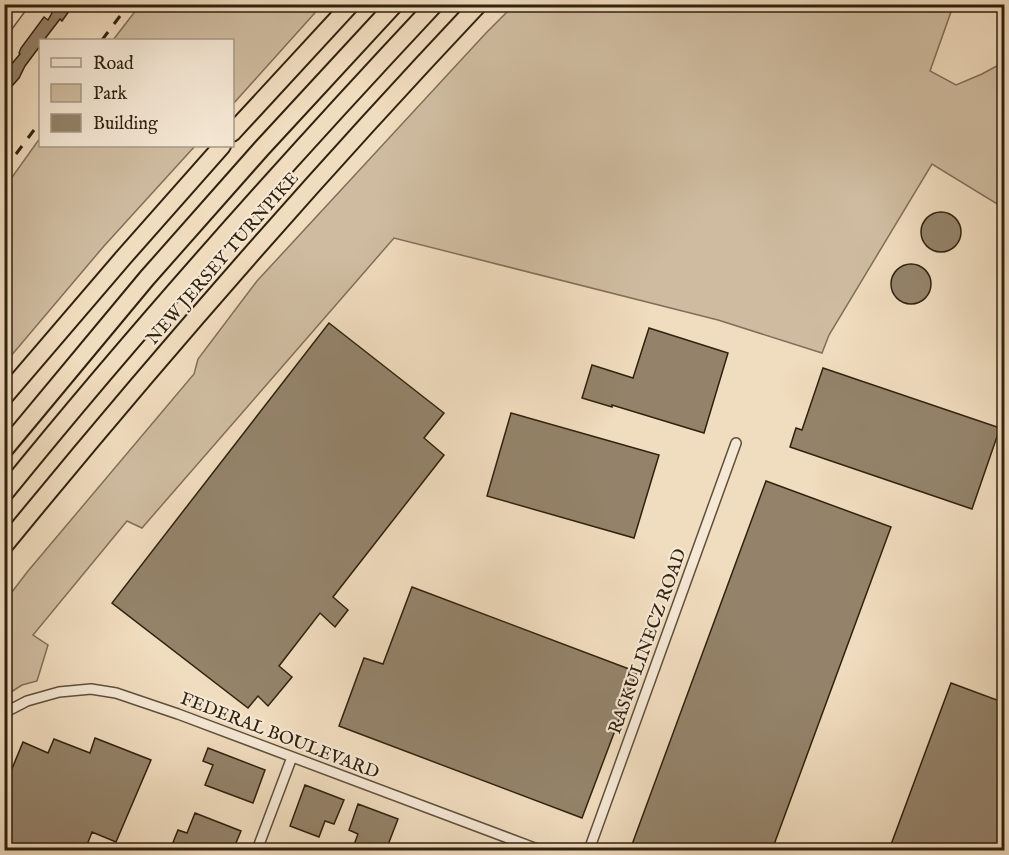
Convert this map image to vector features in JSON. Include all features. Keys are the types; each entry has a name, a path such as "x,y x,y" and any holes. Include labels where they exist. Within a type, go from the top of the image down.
{"highway":[{"path":"234,131 351,4"},
{"path":"4,450 147,278 262,148 395,4"},
{"name":"NEW JERSEY TURNPIKE","path":"4,494 60,425 192,272 282,170 435,4"},
{"name":"NEW JERSEY TURNPIKE","path":"4,546 203,308 377,112 479,4"},
{"path":"4,397 221,147"}],"street":[{"path":"4,31 24,4"},
{"name":"RASKULINECZ ROAD","path":"589,850 736,444"},
{"name":"FEDERAL BOULEVARD","path":"4,713 27,701 51,694 81,690 101,690 134,698 540,850"},
{"path":"257,850 292,757"}],"green space":[{"path":"140,4 322,5 234,103 234,39 114,39"},
{"path":"514,5 945,5 952,9 930,71 956,85 1004,62 1004,203 1002,207 932,164 829,335 822,353 718,320 394,238 142,528 127,521 33,635 48,645 37,681 22,685 5,696 5,601 194,374 198,359 257,281"},
{"path":"39,139 39,147 194,147 104,246 5,363 5,187"}],"building":[{"path":"57,4 74,4 45,39 39,39 39,47 19,78 4,95 4,73 20,54 21,48 44,17 48,20"},
{"path":"941,212 955,218 961,232 955,246 941,252 927,246 921,232 927,218"},
{"path":"911,264 925,270 931,284 925,298 911,304 897,298 891,284 897,270"},
{"path":"329,323 444,413 424,438 444,455 333,597 348,610 335,627 320,613 279,666 292,677 268,706 258,696 248,708 112,603"},
{"path":"649,328 728,353 704,433 582,398 592,365 633,378"},
{"path":"823,368 1000,428 972,509 790,447 796,428 802,430"},
{"path":"511,413 659,455 634,538 487,496"},
{"path":"766,481 891,527 772,850 630,850"},
{"path":"412,587 637,672 582,818 339,726 364,658 383,664"},
{"path":"951,683 1005,703 1005,850 889,850"},
{"path":"95,738 151,760 116,842 92,832 85,850 4,850 4,788 23,742 48,753 54,739 90,753"},
{"path":"208,748 265,770 253,803 205,785 213,765 203,761"},
{"path":"305,785 344,800 334,824 325,821 319,837 290,826"},
{"path":"358,804 398,819 386,850 352,850 358,834 349,830"},
{"path":"195,813 241,831 233,850 170,850 178,830 187,833"}],"railway":[{"path":"103,39 129,4"},
{"path":"4,170 39,123"}]}
